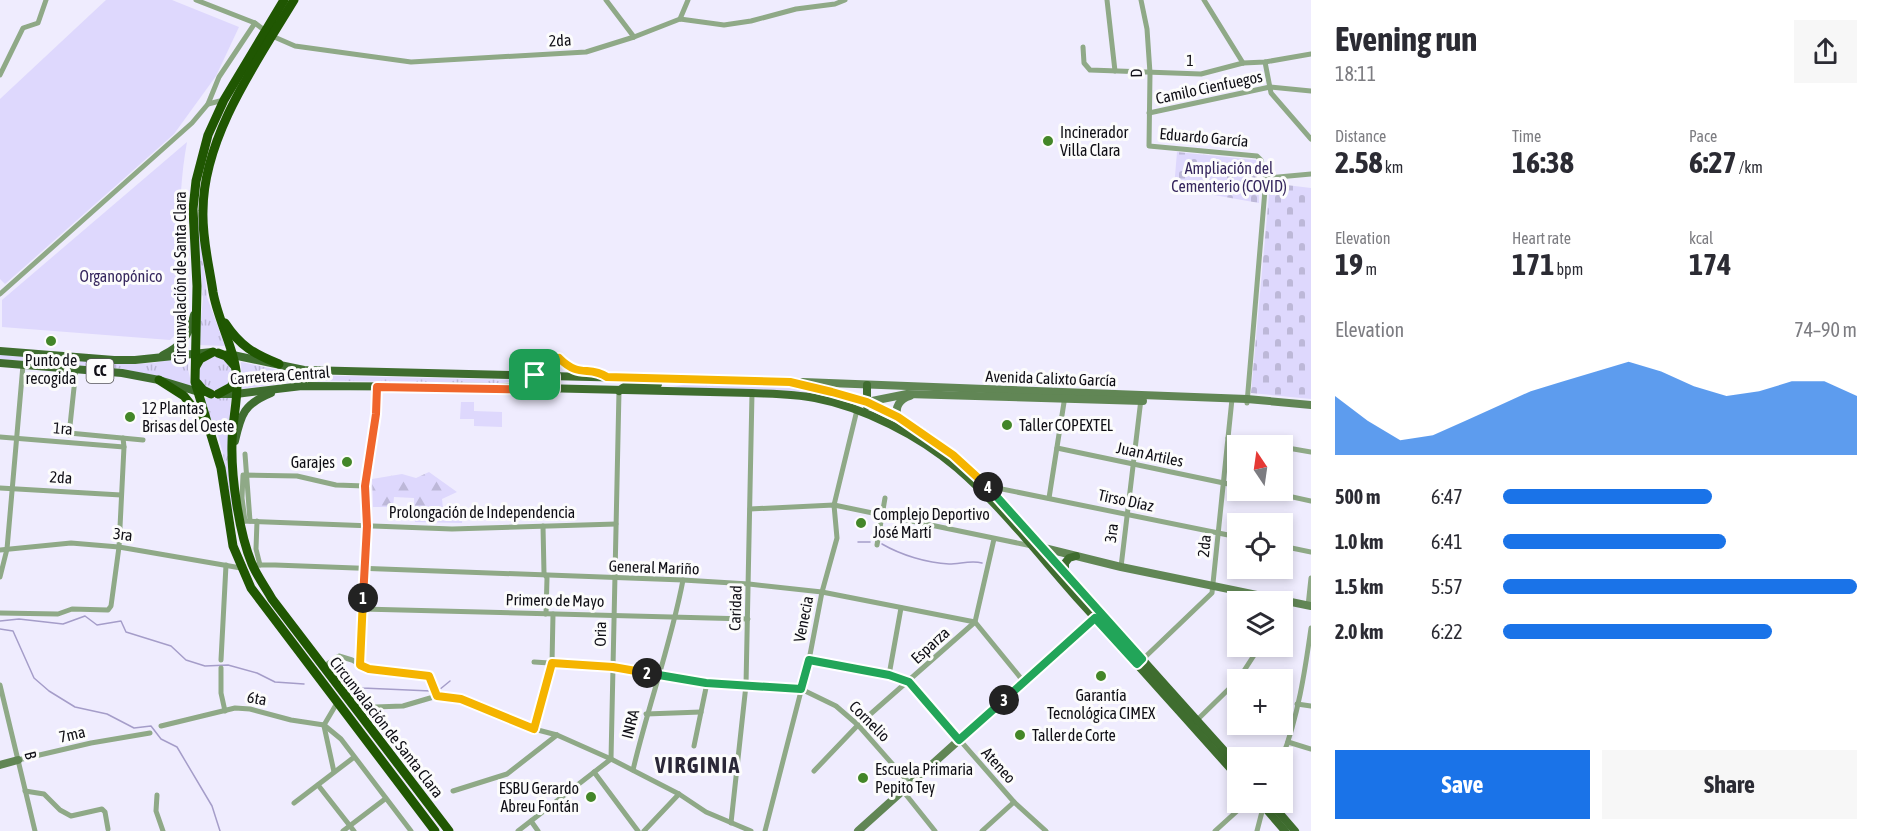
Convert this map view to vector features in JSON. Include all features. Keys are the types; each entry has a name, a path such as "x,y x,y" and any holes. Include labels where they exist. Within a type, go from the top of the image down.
{"highway":[{"name":"Circunvalación de Santa Clara","path":"284,0 216,142 205,181 202,209 203,230 214,296 236,372 231,445 245,521 245,545 272,599 449,831"},
{"name":"Circunvalación de Santa Clara","path":"294,0 224,100 208,135 196,181 193,209 196,306 195,373 198,392 220,468 233,546 241,568 262,606 435,831"},
{"path":"219,313 236,340 244,347 279,364"},
{"path":"215,352 229,359 236,372 231,387 215,394 200,387 195,373 200,359 215,352"},
{"path":"159,380 184,396 210,430"}],"main road":[{"path":"135,360 165,354 181,344 190,330 196,306"},
{"name":"Carretera Central","path":"0,351 135,360 215,352 304,370 790,382 867,402 910,424 950,458 996,501 1022,530 1044,548 1063,575"},
{"path":"535,375 548,370 559,358 575,371 607,377"},
{"name":"Carretera Central","path":"0,363 122,373 215,394 236,394 302,386 787,394 817,399 857,410 904,433 950,458 985,485 996,501"},
{"path":"555,376 555,390"},
{"path":"618,392 629,384 666,384 691,379"},
{"name":"Avenida Calixto García","path":"790,382 1311,405"},
{"path":"867,385 870,416"},
{"path":"233,463 235,441 243,414 252,402 281,388"},
{"name":"Avenida Calixto García","path":"867,402 908,394 1066,395"},
{"path":"898,417 897,410 901,400 920,394"},
{"path":"817,399 851,405 867,402"},
{"name":"Avenida Calixto García","path":"1247,401 1311,410"},
{"path":"904,433 910,424"},
{"name":"Carretera Central","path":"1022,530 1032,546 1063,575 1227,764"},
{"path":"1044,548 1235,591"},
{"path":"1063,575 1065,563 1069,558 1076,556"},
{"path":"1293,603 1310,606"},
{"path":"858,831 1098,615"},
{"name":"Carretera Central","path":"1194,723 1227,755"},
{"name":"7ma","path":"0,765 18,760"},
{"path":"1272,813 1285,831"},
{"path":"1275,813 1295,831"}],"street":[{"path":"0,75 23,28 38,23 46,0"},
{"name":"2da","path":"196,0 255,23 269,34 295,46 411,62 586,52 680,19 724,25 751,21 796,9 835,4 844,0"},
{"path":"606,0 634,37"},
{"path":"680,19 688,0"},
{"path":"1107,0 1115,70"},
{"name":"D","path":"1141,0 1147,29 1150,73 1149,146"},
{"path":"1204,0 1243,63"},
{"path":"0,294 192,123 208,104 219,77 255,23"},
{"name":"1","path":"1083,47 1084,63 1090,70 1150,73 1201,74 1243,63 1265,62 1311,54"},
{"path":"1265,62 1271,93 1311,139"},
{"name":"Camilo Cienfuegos","path":"1149,113 1270,87 1311,91"},
{"path":"208,104 224,100"},
{"name":"Eduardo García","path":"1149,146 1257,156 1261,160 1266,178"},
{"path":"1247,401 1266,178 1311,174"},
{"path":"0,576 7,549 14,488 23,365"},
{"path":"68,442 76,369"},
{"path":"360,665 367,526 365,486 376,414 377,387"},
{"name":"Oria","path":"611,759 618,392"},
{"name":"Caridad","path":"731,823 746,685 752,393"},
{"path":"1049,498 1066,395"},
{"name":"3ra","path":"1121,567 1142,398"},
{"name":"2da","path":"1228,435 1232,401"},
{"name":"Venecia","path":"765,831 809,660 822,592 837,538 834,505 857,410"},
{"path":"69,433 143,440"},
{"name":"1ra","path":"0,437 124,447"},
{"path":"0,613 58,615 72,609 108,610 111,606 119,547 123,438"},
{"name":"Juan Artiles","path":"1057,448 1227,484"},
{"name":"2da","path":"1213,586 1227,449"},
{"path":"1293,449 1311,452"},
{"path":"245,454 247,475"},
{"path":"245,521 242,498 243,475 297,476 336,484 365,486"},
{"name":"Tirso Díaz","path":"985,485 1227,535"},
{"name":"2da","path":"0,488 121,495"},
{"path":"996,501 1009,490"},
{"path":"1293,497 1311,501"},
{"path":"877,545 885,498"},
{"path":"750,509 834,505 1044,548"},
{"name":"Prolongación de Independencia","path":"245,521 452,529 616,524"},
{"path":"256,565 257,521"},
{"path":"543,526 546,614"},
{"path":"1010,542 1015,540 1022,530"},
{"path":"994,539 975,622 1024,682"},
{"name":"3ra","path":"0,550 71,543 119,547 241,568"},
{"path":"1293,548 1311,552"},
{"name":"General Mariño","path":"256,565 749,584 822,592 975,622"},
{"path":"221,660 226,566"},
{"path":"1310,606 1311,578"},
{"name":"INRA","path":"633,770 646,714 676,616 683,580"},
{"path":"1140,662 1212,593 1213,586"},
{"path":"889,675 901,608"},
{"name":"Primero de Mayo","path":"362,609 748,619"},
{"path":"534,729 552,663 553,614"},
{"name":"Esparza","path":"814,771 858,725 975,622"},
{"path":"1286,747 1309,659 1311,628"},
{"path":"323,668 339,656 369,669 429,676 437,696"},
{"name":"Ateneo","path":"809,660 889,675 909,682 1014,802 1046,831"},
{"path":"534,662 613,667 706,683 801,689"},
{"path":"221,668 221,693 225,711"},
{"path":"694,746 706,683"},
{"name":"B","path":"0,685 35,831"},
{"name":"Cornelio","path":"801,689 836,706 858,725 910,784"},
{"path":"1194,723 1227,691"},
{"path":"352,704 375,707 403,706 437,696 461,699 534,729 557,735 611,759 679,794 706,812 751,831"},
{"path":"334,772 324,724 337,703"},
{"path":"1297,704 1311,706"},
{"name":"6ta","path":"160,726 225,711 250,709 291,720 324,724"},
{"path":"646,714 701,712"},
{"path":"324,724 340,739 411,831"},
{"name":"7ma","path":"18,760 91,743 150,733"},
{"path":"453,791 507,774 557,735"},
{"path":"1288,742 1311,749"},
{"path":"294,803 353,758"},
{"path":"518,831 611,759"},
{"path":"594,772 638,831"},
{"path":"318,785 352,828"},
{"path":"25,791 44,794 60,810 71,816 102,809 105,812 108,829"},
{"path":"903,791 935,831"},
{"path":"644,831 679,794"},
{"path":"157,795 156,811 163,831"},
{"path":"343,831 352,828 385,799"},
{"path":"982,831 1014,802"},
{"path":"1215,831 1235,813"},
{"path":"1257,831 1262,813"},
{"path":"531,821 538,831"}],"green space":[{"path":"106,0 172,0 239,27 216,76 174,134 5,284 0,279 0,99"},
{"name":"Organopónico","path":"187,142 180,210 181,325 170,340 2,327 2,300"},
{"name":"Ampliación del Cementerio (COVID)","path":"1177,152 1256,160 1259,203 1174,188"},
{"path":"1270,183 1311,188 1311,399 1251,393"},
{"path":"199,215 207,297 225,346 198,345 203,299 197,230"},
{"path":"0,354 125,364 153,363 189,356 188,369 192,387 124,369 0,359"},
{"path":"215,356 227,361 232,373 227,385 215,390 203,385 198,373 203,361"},
{"path":"241,362 300,375 520,380 498,384 301,380 242,389"},
{"path":"695,383 761,384 803,390 851,403 794,391 673,387"},
{"path":"201,398 231,398 228,449 234,511 232,512 218,435"},
{"path":"461,402 474,402 474,411 502,412 502,427 474,426 474,419 460,419"},
{"path":"429,472 457,492 442,499 443,508 463,511 462,523 415,522 414,498 394,497 393,507 373,507 372,479 402,474 416,478"}],"waterway":[{"path":"858,542 870,542"},
{"path":"882,544 906,555 932,562 982,563"},
{"path":"0,621 19,619 63,624 85,616 97,625 121,621 126,632 171,646 186,660 205,666 228,665 257,673 275,682 304,684"},
{"path":"0,629 13,631 34,678 49,691 75,707 107,714 134,728 151,726 161,739 177,747 212,806 220,831"},
{"path":"343,678 353,680 362,688 431,691"},
{"path":"439,690 450,681"}],"place":[{"name":"Incinerador Villa Clara","path":"1048,141"},
{"name":"Punto de recogida","path":"51,341"},
{"name":"12 Plantas Brisas del Oeste","path":"130,417"},
{"name":"Taller COPEXTEL","path":"1007,425"},
{"name":"Garajes","path":"347,462"},
{"name":"Complejo Deportivo José Martí","path":"861,523"},
{"name":"Garantía Tecnológica CIMEX","path":"1101,676"},
{"name":"Taller de Corte","path":"1020,735"},
{"name":"Escuela Primaria Pepito Tey","path":"863,778"},
{"name":"ESBU Gerardo Abreu Fontán","path":"591,797"}],"district":[{"name":"VIRGINIA","path":"698,765"}],"route":[{"path":"559,358 575,371 607,377 790,382 867,402 910,424 953,455 999,498 1142,659 1137,664 1095,618 959,740 909,682 889,675 809,660 801,689 706,683 613,667 552,663 534,729 461,699 437,696 429,676 369,669 360,665 367,526 365,486 376,414 377,387 494,387 555,390 555,376 535,375 548,370 559,358"}]}
